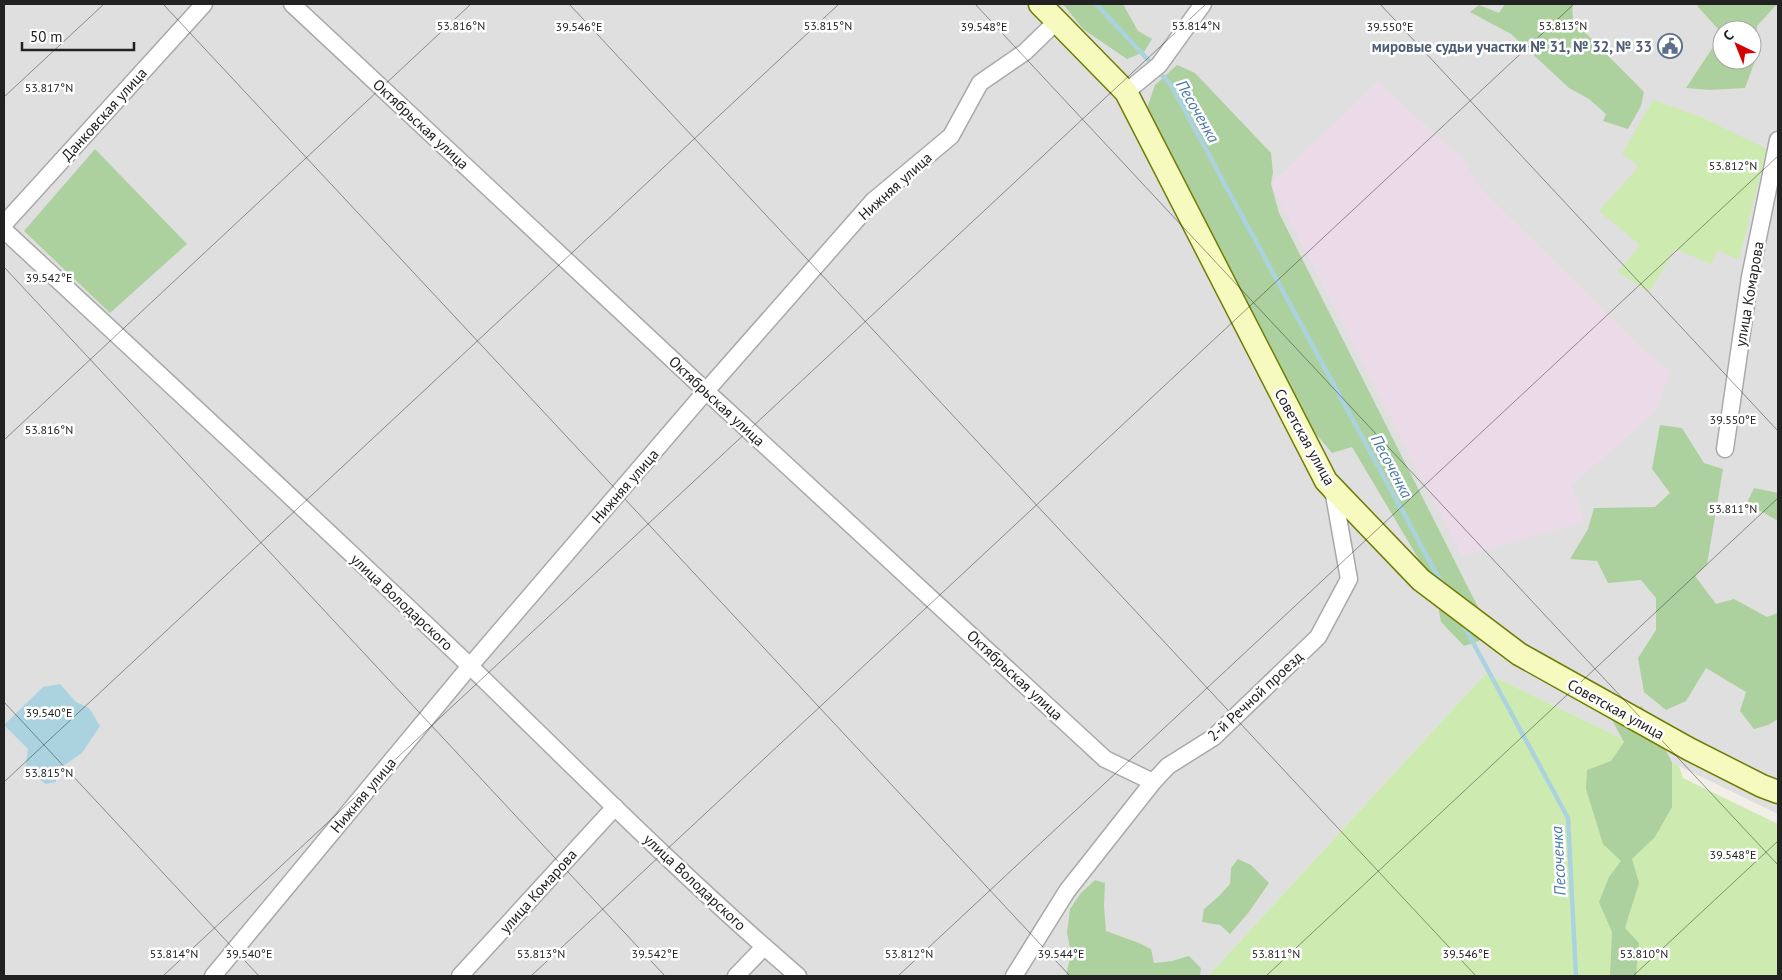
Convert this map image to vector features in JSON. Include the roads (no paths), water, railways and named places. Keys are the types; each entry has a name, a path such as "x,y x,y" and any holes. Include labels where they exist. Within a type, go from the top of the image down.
{"street":[{"name":"Данковская улица","path":"4,224 204,4"},
{"name":"Октябрьская улица","path":"292,4 706,392 1105,758 1153,782"},
{"name":"Советская улица","path":"1040,4 1058,20 1126,92 1326,482 1421,580 1519,654 1689,749 1762,786 1778,792"},
{"path":"1126,92 1159,65 1204,4"},
{"name":"Нижняя улица","path":"213,976 470,666 873,201 951,136 980,83 1025,52 1058,20"},
{"name":"улица Комарова","path":"1724,450 1750,278 1778,140"},
{"name":"улица Володарского","path":"4,230 470,666 615,807 764,947 798,976"},
{"name":"2-й Речной проезд","path":"1014,976 1068,891 1153,782 1168,766 1214,738 1318,637 1349,579 1334,496 1326,482"},
{"name":"улица Комарова","path":"460,976 615,807"},
{"path":"736,976 764,947"}],"water":[{"path":"60,684 76,702 89,708 100,726 82,753 57,770 56,782 46,784 25,769 28,749 4,725 43,687"}],"waterway":[{"name":"Песоченка","path":"1096,4 1153,65"},
{"name":"Песоченка","path":"1158,71 1171,85 1442,584"},
{"name":"Песоченка","path":"1463,624 1568,818 1576,976"}],"place":[{"name":"мировые судьи участки № 31, № 32, № 33","path":"1670,46"}]}
